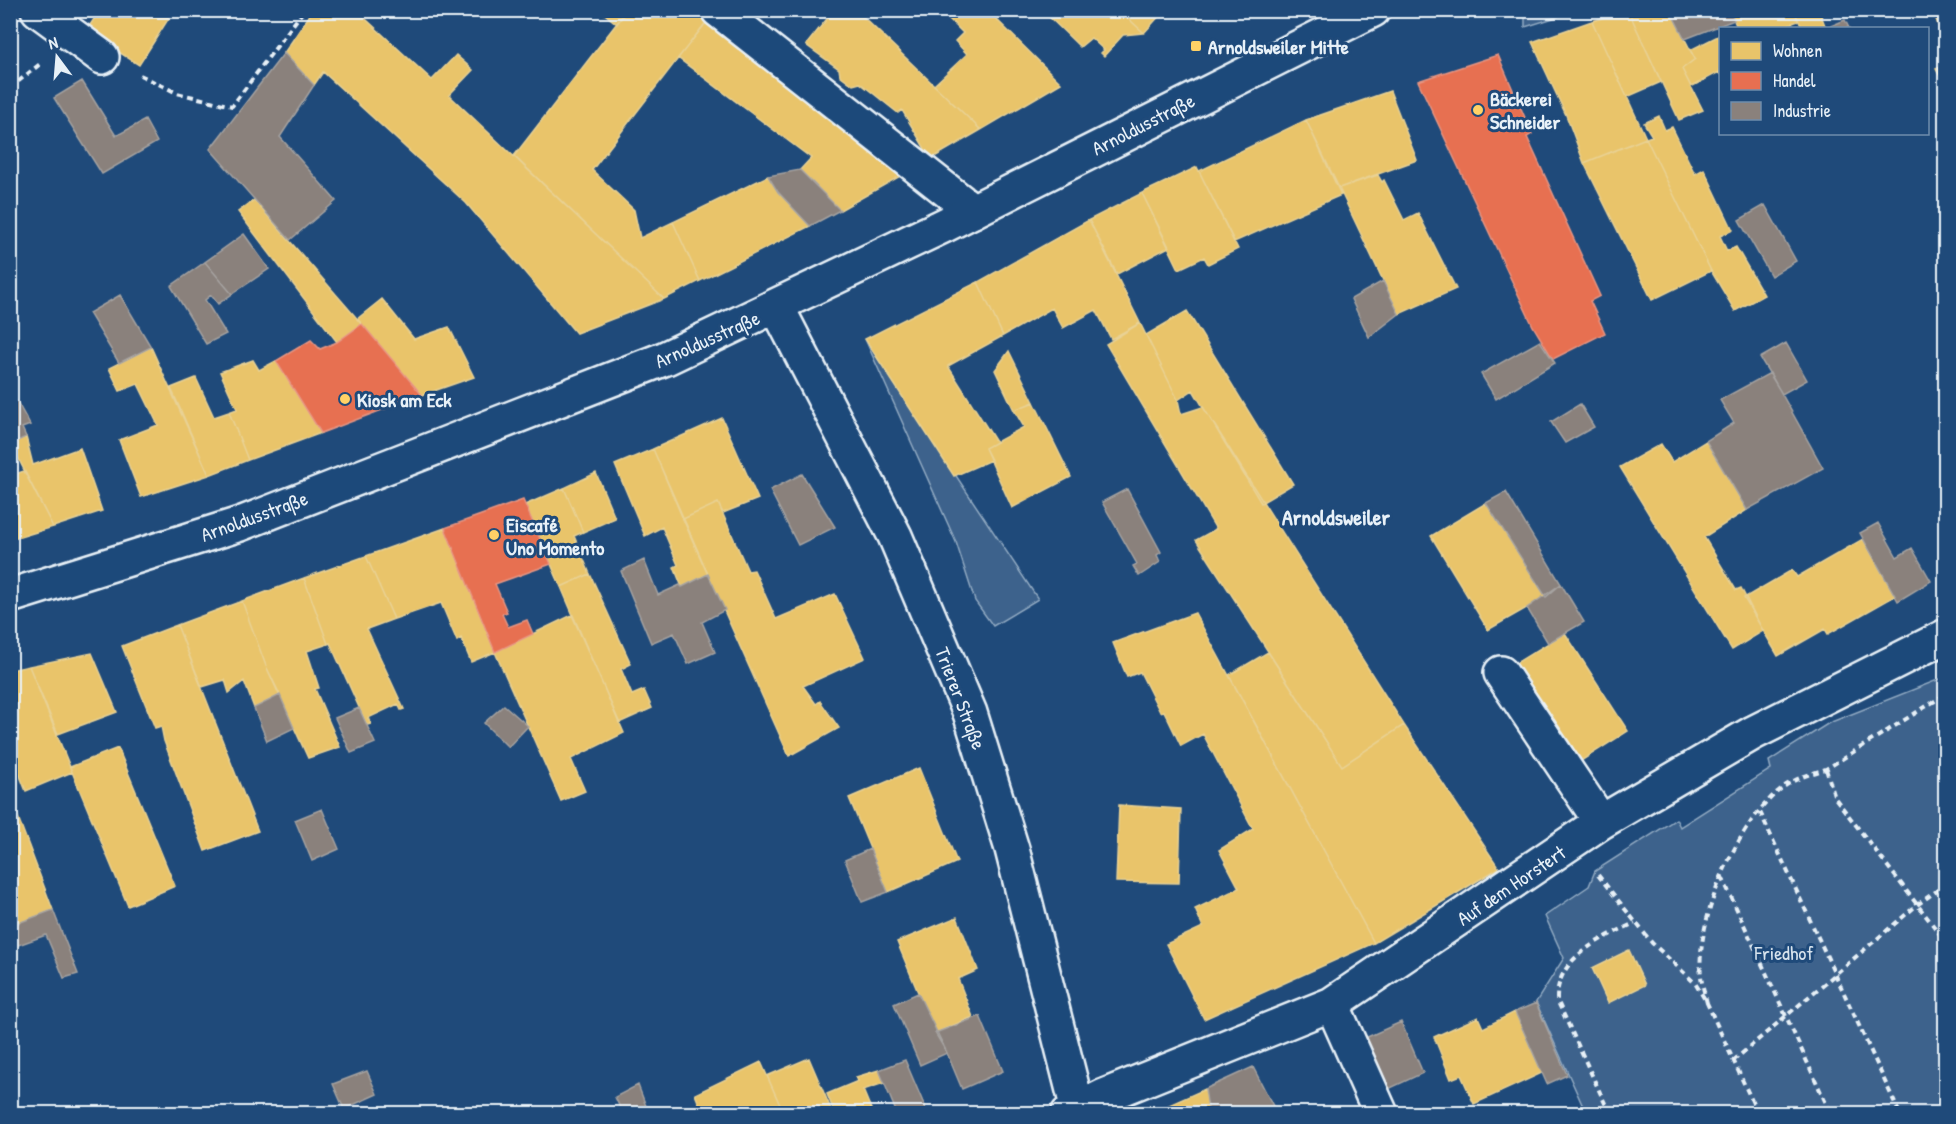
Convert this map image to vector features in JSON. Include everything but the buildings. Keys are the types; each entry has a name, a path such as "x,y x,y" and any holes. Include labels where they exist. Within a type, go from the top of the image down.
{"street":[{"path":"38,10 102,57"},
{"path":"718,10 973,211"},
{"name":"Arnoldusstraße","path":"10,596 240,524 666,358 973,211 1335,18 1373,10"},
{"name":"Trierer Straße","path":"777,306 895,536 970,713 1012,849 1075,1112"},
{"name":"Auf dem Horstert","path":"1075,1112 1104,1096 1332,1004 1601,822 1753,733 1946,636"},
{"path":"1501,673 1601,822"},
{"path":"1332,1004 1381,1113"}],"path":[{"path":"102,57 177,93 232,106 304,10"},
{"path":"10,88 46,59"},
{"path":"1707,1003 1701,975 1707,915 1740,837 1786,785 1804,776 1826,770 1946,694"},
{"path":"1826,770 1835,798 1946,942"},
{"path":"1760,812 1900,1113"},
{"path":"1595,871 1635,923 1695,984 1707,1003 1758,1113"},
{"path":"1722,877 1831,1113"},
{"path":"1733,1060 1917,905 1946,884"},
{"path":"1610,1113 1557,1000 1556,986 1571,960 1603,938 1635,923"}],"green space":[{"path":"1525,10 1576,10 1576,11 1525,27"},
{"path":"865,339 1038,599 993,626 975,601 956,542"},
{"name":"Friedhof","path":"1945,677 1945,1113 1586,1113 1536,1002 1564,958 1545,916 1589,886 1595,871 1676,819 1680,827 1771,769 1769,761 1829,723"}],"place":[{"name":"Arnoldsweiler Mitte","path":"1196,46"},
{"name":"Bäckerei Schneider","path":"1478,110"},
{"name":"Kiosk am Eck","path":"345,399"},
{"name":"Eiscafé Uno Momento","path":"494,535"}],"district":[{"name":"Arnoldsweiler","path":"1336,517"}]}
